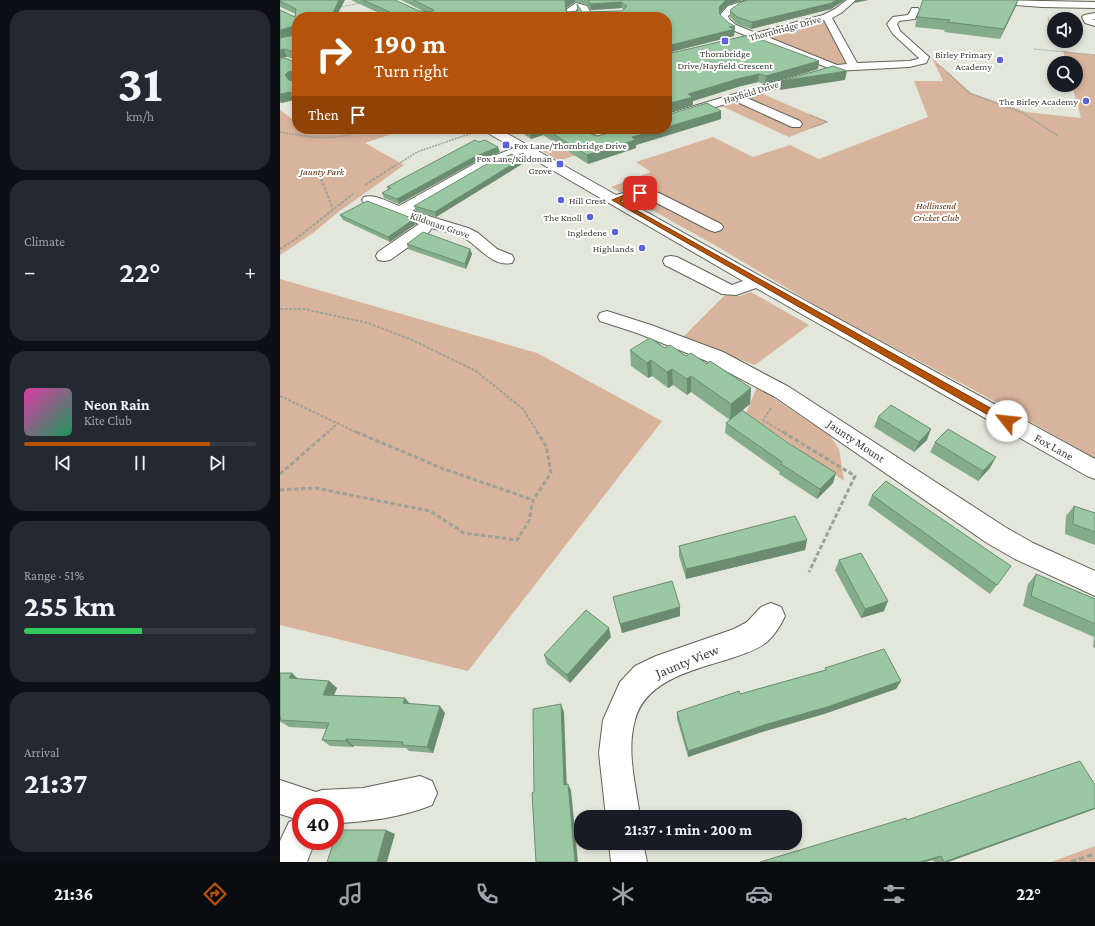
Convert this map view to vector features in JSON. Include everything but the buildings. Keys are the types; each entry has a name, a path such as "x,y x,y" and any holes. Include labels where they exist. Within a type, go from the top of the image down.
{"street":[{"path":"757,0 737,5 724,15 724,20 754,36 836,68"},
{"name":"Thornbridge Drive","path":"741,39 826,17 838,11 852,0"},
{"path":"993,0 1095,5"},
{"path":"572,12 571,9 575,3 584,8 588,12"},
{"path":"915,10 912,17 896,19 892,24 896,32 923,59"},
{"path":"1095,16 1087,17 1088,21 1095,23"},
{"path":"826,17 830,21 853,66"},
{"name":"Hayfield Drive","path":"672,116 836,68 909,64 923,59"},
{"path":"736,97 796,124"},
{"name":"Fox Lane","path":"492,134 525,148 756,281 1095,470"},
{"path":"400,212 481,166 525,148"},
{"path":"615,200 634,193 654,196 715,227"},
{"name":"Kildonan Grove","path":"366,194 400,212 467,233 491,252 506,259"},
{"path":"384,256 422,230 429,222"},
{"path":"671,261 728,290 741,290 756,281"},
{"name":"Jaunty Mount","path":"607,317 644,329 716,357 782,392 996,535 1024,551 1095,584"},
{"name":"Jaunty View","path":"622,810 615,753 620,720 631,693 646,677 666,666 741,641 757,632 771,616"},
{"path":"344,806 363,806 420,792"},
{"path":"280,797 292,801"},
{"path":"289,862 294,850"},
{"path":"627,850 629,862"}],"path":[{"path":"336,8 366,2"},
{"path":"1034,49 1095,56"},
{"path":"923,59 942,67 968,93 1023,113 1058,136"},
{"path":"280,132 292,134"},
{"path":"296,134 328,138 342,138 353,134"},
{"path":"366,194 417,152 470,134"},
{"path":"321,180 333,209"},
{"path":"280,249 298,238 356,192"},
{"path":"280,309 304,309 368,323 412,340 476,371 523,409 546,446 551,473 533,500 529,521 517,540 464,533 430,511 316,488 280,490"},
{"path":"782,392 763,420 855,476 810,572"},
{"path":"280,396 337,424 444,469 533,500"},
{"path":"280,474 337,424"},
{"path":"1071,862 1095,854"}],"green space":[{"path":"821,20 826,22 845,62 844,64 835,65 764,38 764,35"},
{"name":"Hollinsend Cricket Club","path":"1063,51 1095,55 1095,458 972,389 827,312 718,247 611,187 651,172 636,162 713,137 753,157 790,145 819,159 928,117 914,81 943,81 932,58 971,93 1026,112 1081,118 1074,92 1083,92 1083,56 1064,56"},
{"path":"758,92 828,122 789,137 719,105"},
{"name":"Jaunty Park","path":"280,110 292,119 292,134 391,134 365,143 404,165 337,213 313,233 280,255"},
{"path":"584,134 602,146 559,161 538,148"},
{"path":"280,279 537,353 662,421 468,671 280,625"},
{"path":"751,292 809,325 755,365 682,338 725,295 740,296"},
{"path":"757,387 830,436 839,449 844,481 746,413"},
{"path":"1095,846 1095,862 1051,862"}],"place":[{"name":"Thornbridge Drive/Hayfield Crescent","path":"725,41"},
{"name":"Birley Primary Academy","path":"1000,60"},
{"name":"The Birley Academy","path":"1086,101"},
{"name":"Fox Lane/Thornbridge Drive","path":"506,145"},
{"name":"Fox Lane/Kildonan Grove","path":"560,164"},
{"name":"Hill Crest","path":"561,200"},
{"name":"The Knoll","path":"590,217"},
{"name":"Ingledene","path":"615,232"},
{"name":"Highlands","path":"642,248"}],"route":[{"path":"640,193 634,193 615,200 1007,421"}]}
